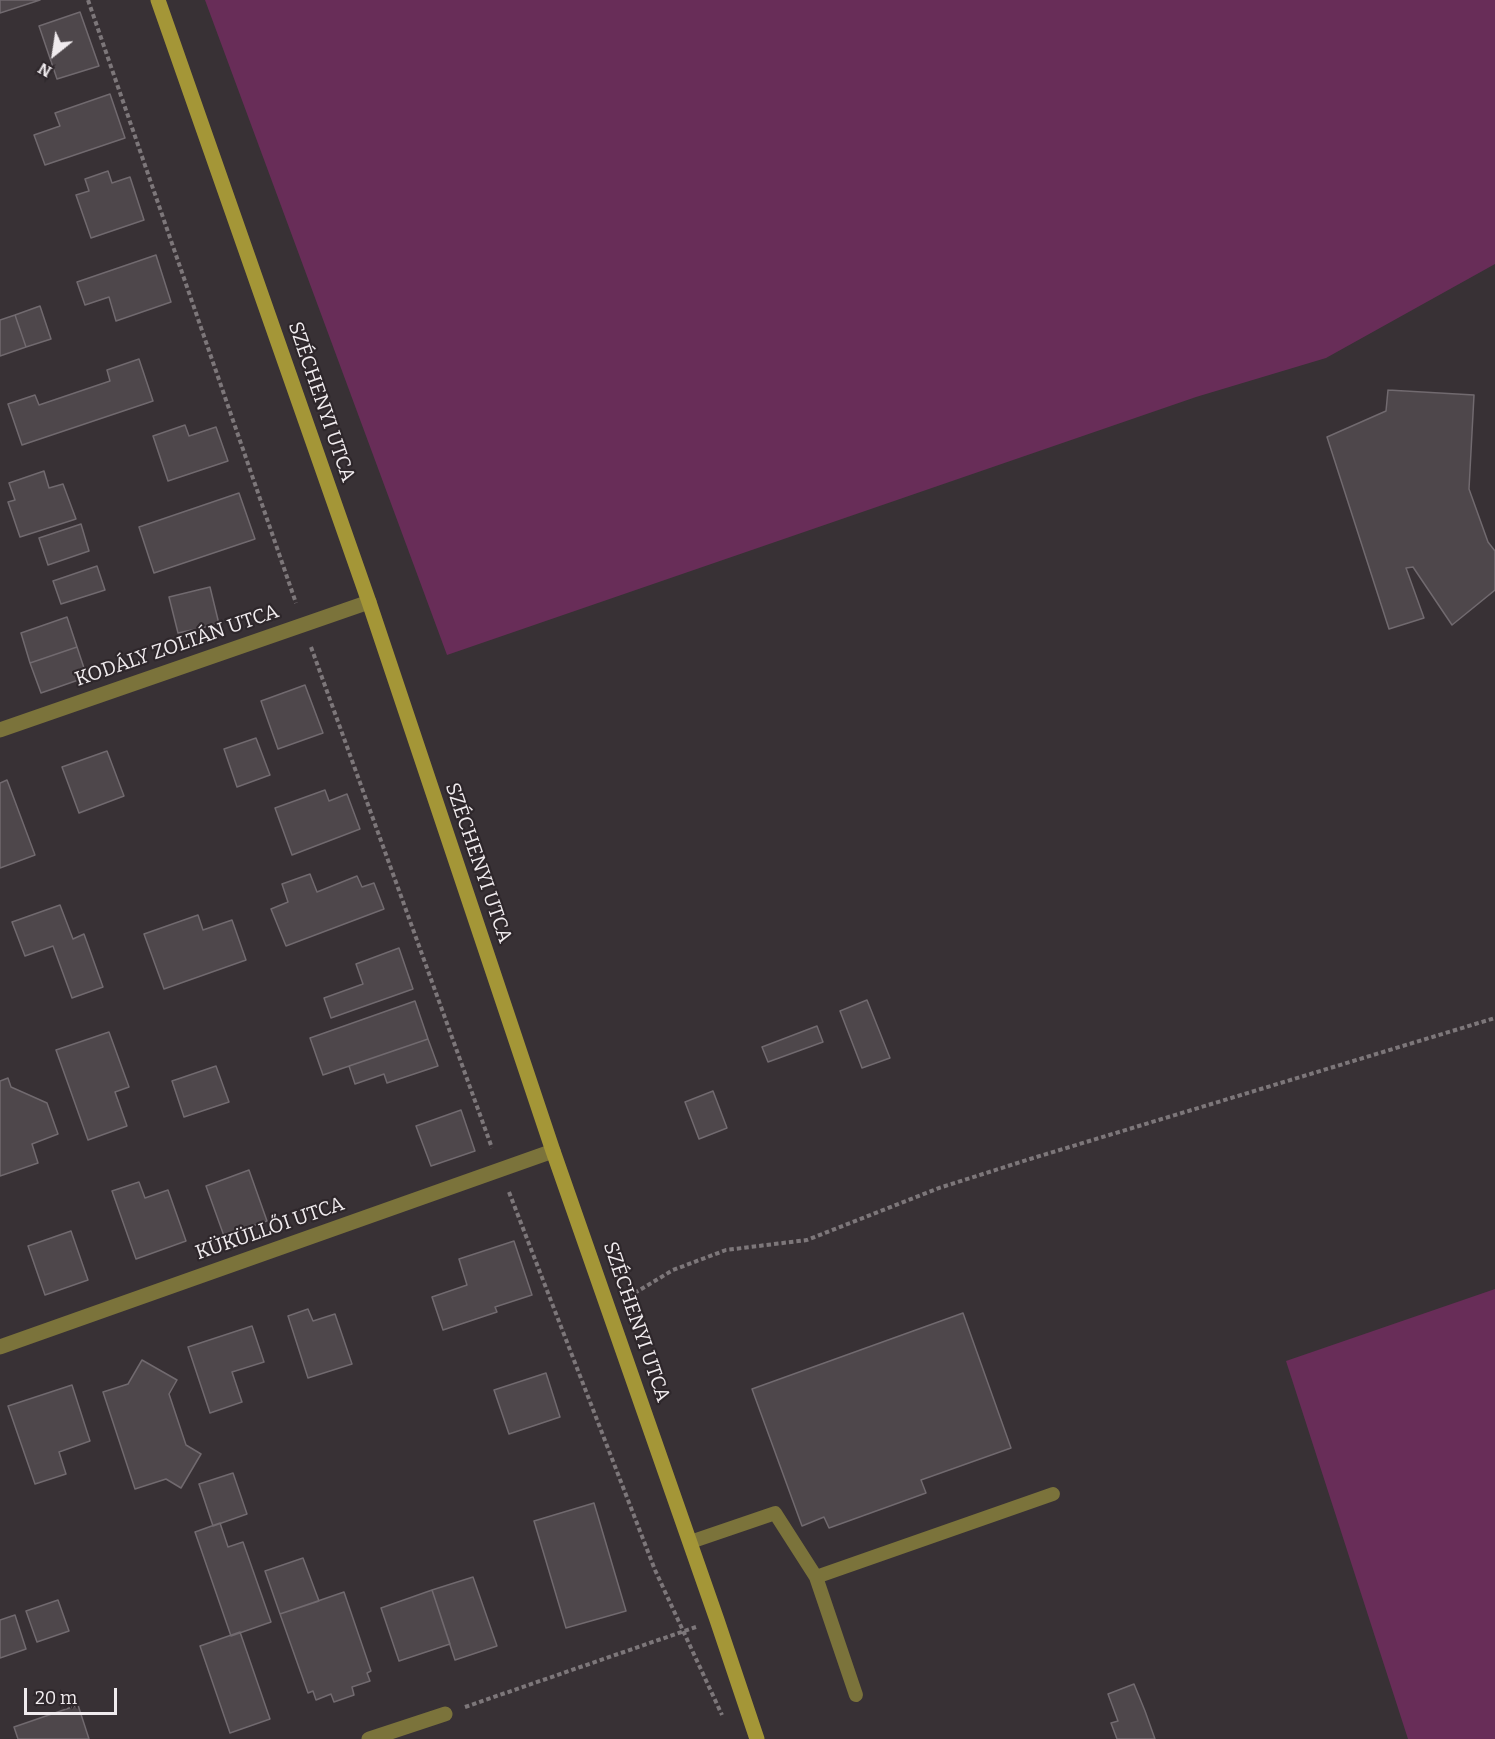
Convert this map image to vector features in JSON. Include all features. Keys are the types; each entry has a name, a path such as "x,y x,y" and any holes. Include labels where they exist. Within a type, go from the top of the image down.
{"street":[{"name":"SZÉCHENYI UTCA","path":"158,0 369,602 553,1151 757,1739"},
{"name":"KODÁLY ZOLTÁN UTCA","path":"0,730 369,602"},
{"name":"KÜKÜLLŐI UTCA","path":"0,1347 553,1151"},
{"path":"369,1739 445,1714"}],"lane":[{"path":"816,1576 1053,1494"},
{"path":"690,1542 776,1513 816,1576 856,1695"}],"path":[{"path":"88,0 303,624 500,1170 655,1570 723,1718"},
{"path":"609,1308 673,1270 726,1250 807,1240 973,1177 1495,1018"},
{"path":"445,1714 717,1620"}],"shaded area":[{"path":"205,0 1495,0 1495,264 1326,358 1196,397 447,655"},
{"path":"1495,1289 1495,1739 1408,1739 1286,1361"}],"building":[{"path":"0,0 40,0 0,13"},
{"path":"80,12 99,66 57,79 39,26"},
{"path":"110,94 125,138 45,165 34,135 60,126 55,113"},
{"path":"108,171 112,183 130,177 144,220 91,238 76,195 89,191 85,179"},
{"path":"156,255 171,302 116,321 109,297 85,305 77,282"},
{"path":"40,306 51,339 26,347 15,315"},
{"path":"15,315 26,347 0,356 0,320"},
{"path":"139,359 153,401 22,445 8,404 35,395 39,405 110,381 107,370"},
{"path":"1388,390 1474,395 1469,489 1488,542 1495,551 1495,590 1452,625 1413,567 1406,568 1424,618 1389,629 1327,437 1386,411"},
{"path":"185,425 189,436 216,427 228,461 168,481 153,436"},
{"path":"44,471 49,488 63,484 76,519 20,537 8,502 15,500 9,483"},
{"path":"239,493 255,539 154,573 139,527"},
{"path":"81,524 89,551 48,565 39,538"},
{"path":"97,566 105,590 61,604 53,581"},
{"path":"210,587 219,624 178,633 169,597"},
{"path":"67,617 77,647 30,663 21,633"},
{"path":"77,647 87,677 41,693 30,663"},
{"path":"305,685 323,733 278,749 261,701"},
{"path":"256,738 270,775 237,787 224,749"},
{"path":"107,751 124,796 79,813 62,767"},
{"path":"7,780 35,855 0,868 0,783"},
{"path":"325,790 329,801 347,794 360,829 292,855 275,808"},
{"path":"310,874 317,892 357,876 362,887 374,883 384,909 286,946 271,909 288,902 282,884"},
{"path":"60,905 73,939 84,934 103,987 72,998 53,946 25,956 12,922"},
{"path":"198,915 203,930 232,920 246,960 164,989 144,934"},
{"path":"399,948 413,989 331,1018 324,998 363,984 356,964"},
{"path":"867,1000 890,1058 862,1068 840,1011"},
{"path":"415,1001 428,1039 323,1075 310,1038"},
{"path":"817,1026 823,1042 768,1062 762,1047"},
{"path":"109,1032 129,1087 115,1092 127,1126 88,1140 56,1050"},
{"path":"428,1039 438,1066 387,1083 384,1074 355,1084 349,1066"},
{"path":"216,1066 229,1102 184,1117 172,1081"},
{"path":"8,1078 11,1087 47,1103 58,1134 32,1144 38,1163 0,1176 0,1081"},
{"path":"713,1091 727,1128 699,1139 685,1102"},
{"path":"461,1110 475,1151 431,1166 416,1126"},
{"path":"249,1170 267,1221 224,1236 206,1186"},
{"path":"139,1182 145,1198 168,1190 186,1241 136,1259 112,1191"},
{"path":"71,1231 88,1280 45,1295 28,1246"},
{"path":"514,1241 532,1295 495,1307 497,1312 443,1330 432,1297 467,1285 459,1259"},
{"path":"308,1309 313,1321 335,1314 352,1364 308,1378 288,1316"},
{"path":"963,1313 1011,1448 921,1480 926,1493 829,1528 824,1517 802,1526 752,1389"},
{"path":"252,1326 264,1362 232,1372 242,1402 210,1413 188,1347"},
{"path":"142,1360 177,1380 169,1394 186,1445 201,1454 181,1488 166,1479 135,1489 103,1392 128,1384"},
{"path":"546,1373 560,1417 509,1434 494,1390"},
{"path":"72,1385 90,1441 59,1452 66,1474 35,1484 8,1406"},
{"path":"233,1473 247,1514 213,1526 199,1484"},
{"path":"594,1503 626,1611 566,1628 534,1521"},
{"path":"220,1523 228,1547 243,1542 271,1622 231,1636 195,1532"},
{"path":"303,1558 319,1601 280,1614 265,1571"},
{"path":"473,1577 497,1646 455,1660 432,1590"},
{"path":"432,1590 450,1644 399,1661 381,1608"},
{"path":"344,1592 371,1671 367,1673 370,1681 352,1687 354,1695 334,1702 331,1694 316,1700 313,1691 308,1693 280,1614"},
{"path":"58,1600 69,1631 37,1642 26,1611"},
{"path":"15,1615 26,1649 0,1658 0,1620"},
{"path":"240,1632 270,1719 230,1733 200,1646"},
{"path":"1134,1684 1155,1739 1117,1739 1111,1723 1118,1721 1108,1694"},
{"path":"78,1705 89,1739 18,1739 14,1727"}]}
